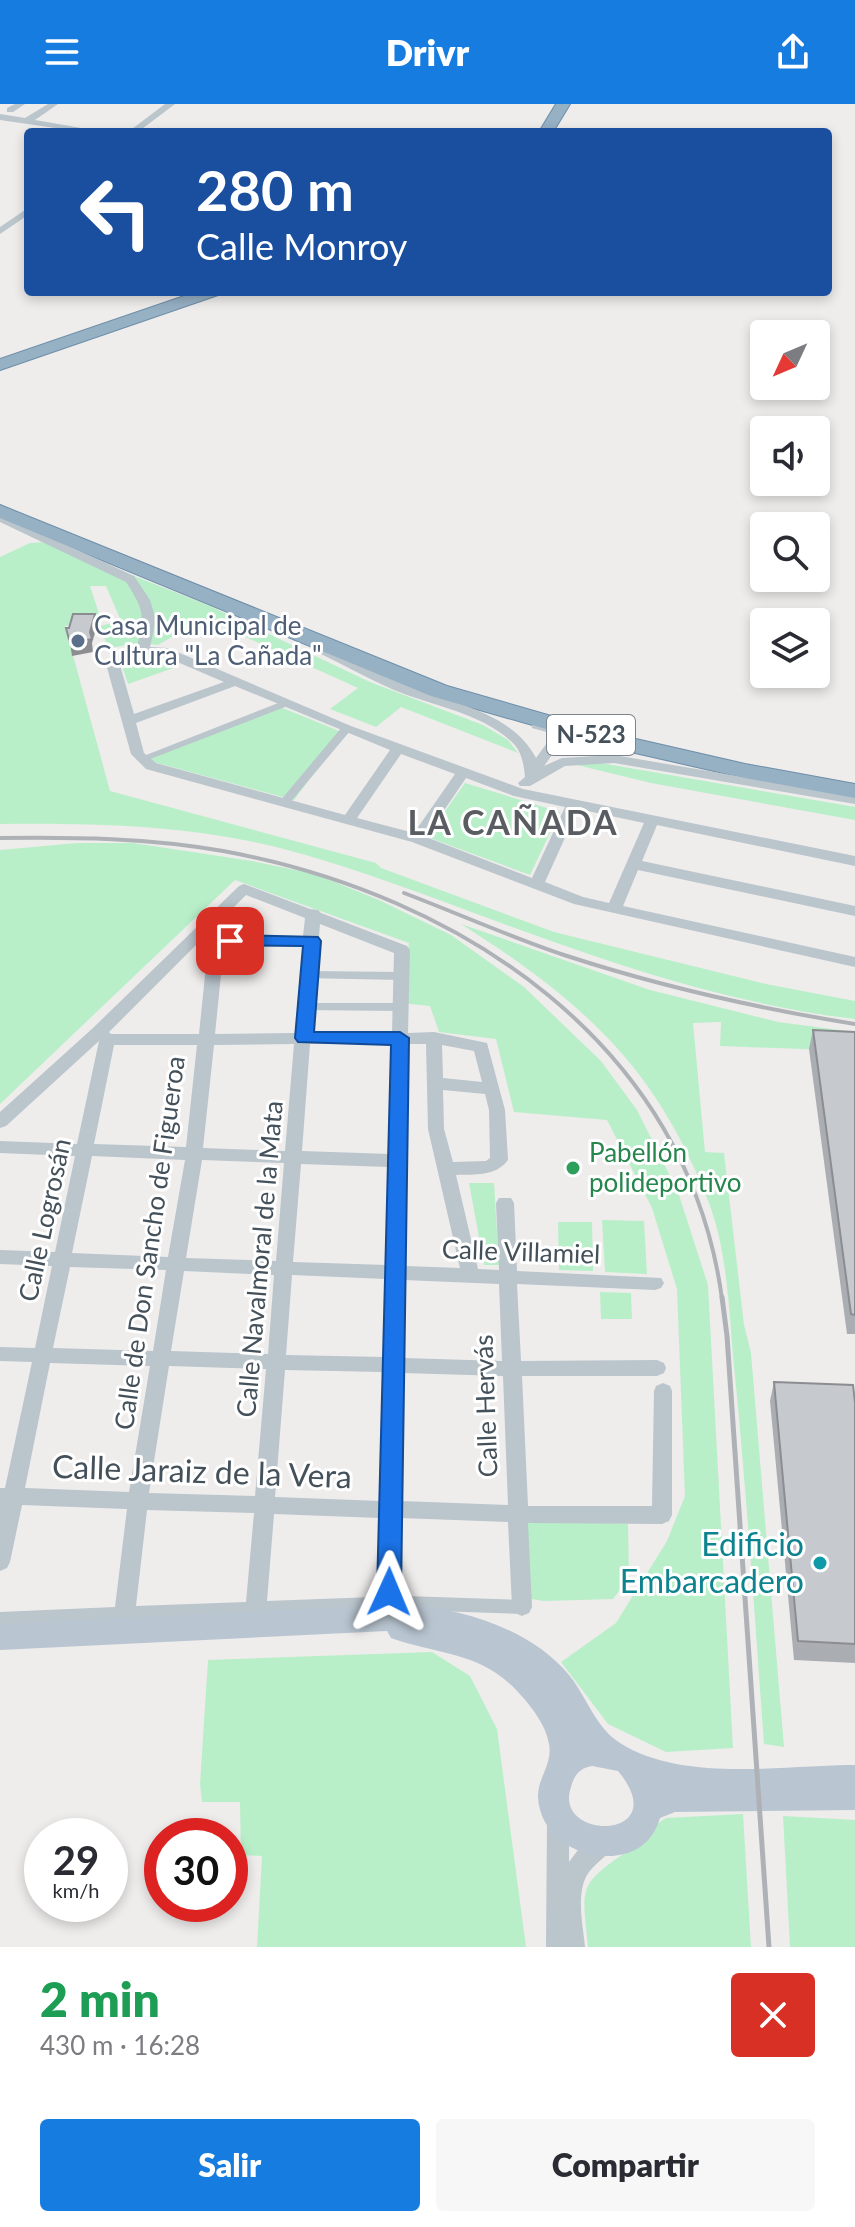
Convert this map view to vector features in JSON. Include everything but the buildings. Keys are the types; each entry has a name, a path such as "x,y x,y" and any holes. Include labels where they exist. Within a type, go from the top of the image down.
{"highway":[{"path":"548,128 563,104"},
{"path":"0,363 200,296"},
{"name":"N-523","path":"1,513 439,691 596,737 745,771 855,791"},
{"name":"N-523","path":"232,608 364,668 454,702 559,736 855,799"}],"main road":[{"path":"0,1637 435,1618 475,1629 520,1653 557,1683 585,1728 644,1778 649,1808 635,1833 620,1841 603,1844 571,1832 557,1815 552,1799 554,1782 564,1765 567,1743 545,1699 511,1664 474,1645 442,1636 402,1629 0,1648"},
{"path":"564,1765 591,1751 619,1757 675,1779 855,1779"},
{"path":"649,1808 674,1797 855,1795"}],"street":[{"path":"5,110 21,104"},
{"path":"27,121 54,104"},
{"path":"138,128 171,104"},
{"path":"5,110 37,115"},
{"path":"0,117 73,128"},
{"path":"0,231 24,214"},
{"path":"1,513 130,579 144,600 150,620 143,649"},
{"path":"855,861 573,805 525,783 462,774 346,729 163,651 143,649 124,654 113,664 141,759 151,766 417,839 579,901 855,962"},
{"path":"326,651 399,687 482,717 519,741 529,757 525,783"},
{"path":"128,721 235,682"},
{"path":"439,691 473,705 555,730 559,736"},
{"path":"141,759 286,703"},
{"path":"284,803 346,729"},
{"path":"525,783 559,736 568,735 652,755 745,771"},
{"path":"348,820 398,749"},
{"path":"525,783 562,762 614,759 855,799"},
{"path":"417,839 462,774"},
{"path":"536,885 573,805"},
{"path":"614,909 652,820"},
{"path":"633,864 855,911"},
{"path":"0,1122 103,1036 209,935 244,889 313,913 402,950 389,1592 379,1606 0,1621"},
{"name":"Calle Navalmoral de la Mata","path":"256,1609 313,913"},
{"path":"209,935 312,941"},
{"name":"Calle de Don Sancho de Figueroa","path":"124,1616 160,1359 194,1154 206,1039 209,935"},
{"path":"308,975 401,976"},
{"path":"306,1007 401,1007"},
{"path":"103,1036 434,1038 481,1047 497,1110 499,1160 490,1167 446,1169"},
{"name":"Calle Logrosán","path":"0,1562 6,1496 44,1354 87,1149 103,1036"},
{"path":"434,1038 436,1129 471,1276"},
{"path":"435,1083 492,1089"},
{"path":"0,1147 398,1161"},
{"name":"Calle Hervás","path":"505,1203 522,1607"},
{"name":"Calle Villamiel","path":"0,1257 655,1283"},
{"path":"0,1354 277,1360 393,1366 657,1368"},
{"name":"Calle Jaraiz de la Vera","path":"6,1496 391,1507 516,1514 662,1515 663,1391"},
{"path":"405,1603 522,1607"},
{"path":"557,1815 560,1844 556,1893 558,1947"},
{"path":"573,1947 571,1899 575,1869 586,1854 603,1844"}],"green space":[{"path":"48,542 210,606 370,682 483,725 508,740 518,753 401,707 376,727 330,709 358,688 204,618 158,645 142,643 108,648 100,626 121,621 106,586 90,586 101,620 65,626 110,791 376,863 381,868 554,932 766,984 855,1001 855,1019 774,1006 656,976 578,951 376,877 276,847 208,834 139,827 0,824 0,557 30,543"},
{"path":"151,653 179,666 128,684 121,663 135,654"},
{"path":"278,706 344,733 294,800 150,761 149,756"},
{"path":"595,762 855,807 855,820 651,783 577,765"},
{"path":"465,783 560,812 530,875 427,837"},
{"path":"77,843 133,843 252,861 315,874 379,900 451,935 524,987 601,1061 637,1110 678,1192 708,1285 733,1748 666,1752 608,1724 561,1662 616,1623 667,1541 685,1496 677,1289 652,1208 607,1120 514,1112 496,1039 439,1032 430,1006 401,1003 409,943 235,880 0,1104 0,850"},
{"path":"461,924 650,990 778,1022 855,1032 855,1051 720,1046 721,1022 693,1023 705,1152 724,1153 744,1325 751,1353 784,1747 764,1744 727,1288 721,1245 709,1203 686,1150 664,1112 617,1047 543,981"},
{"path":"469,1183 494,1183 499,1265 484,1265"},
{"path":"602,1220 644,1221 647,1274 605,1272"},
{"path":"558,1222 592,1222 593,1271 559,1270"},
{"path":"600,1292 631,1293 632,1319 601,1319"},
{"path":"523,1519 628,1524 629,1578 613,1599 544,1601 525,1598"},
{"path":"432,1652 470,1676 497,1729 526,1947 257,1947 262,1856 248,1855 248,1818 240,1818 240,1802 202,1802 200,1784 208,1660"},
{"path":"743,1814 751,1947 588,1947 585,1899 592,1880 600,1872 666,1818"},
{"path":"783,1816 855,1820 855,1947 790,1947"}],"railway":[{"path":"0,838 112,839 223,851 311,872 396,903 476,944 549,996 612,1057 663,1127 701,1208 722,1299"},
{"path":"404,893 524,941 636,977 781,1011 855,1024"},
{"path":"722,1297 769,1947"}],"place":[{"name":"Casa Municipal de Cultura \"La Cañada\"","path":"78,641"},
{"name":"Pabellón polideportivo","path":"573,1168"},
{"name":"Edificio Embarcadero","path":"820,1563"}],"district":[{"name":"LA CAÑADA","path":"513,823"}],"route":[{"path":"230,941 312,941 304,1038 400,1038 389,1592"}]}
